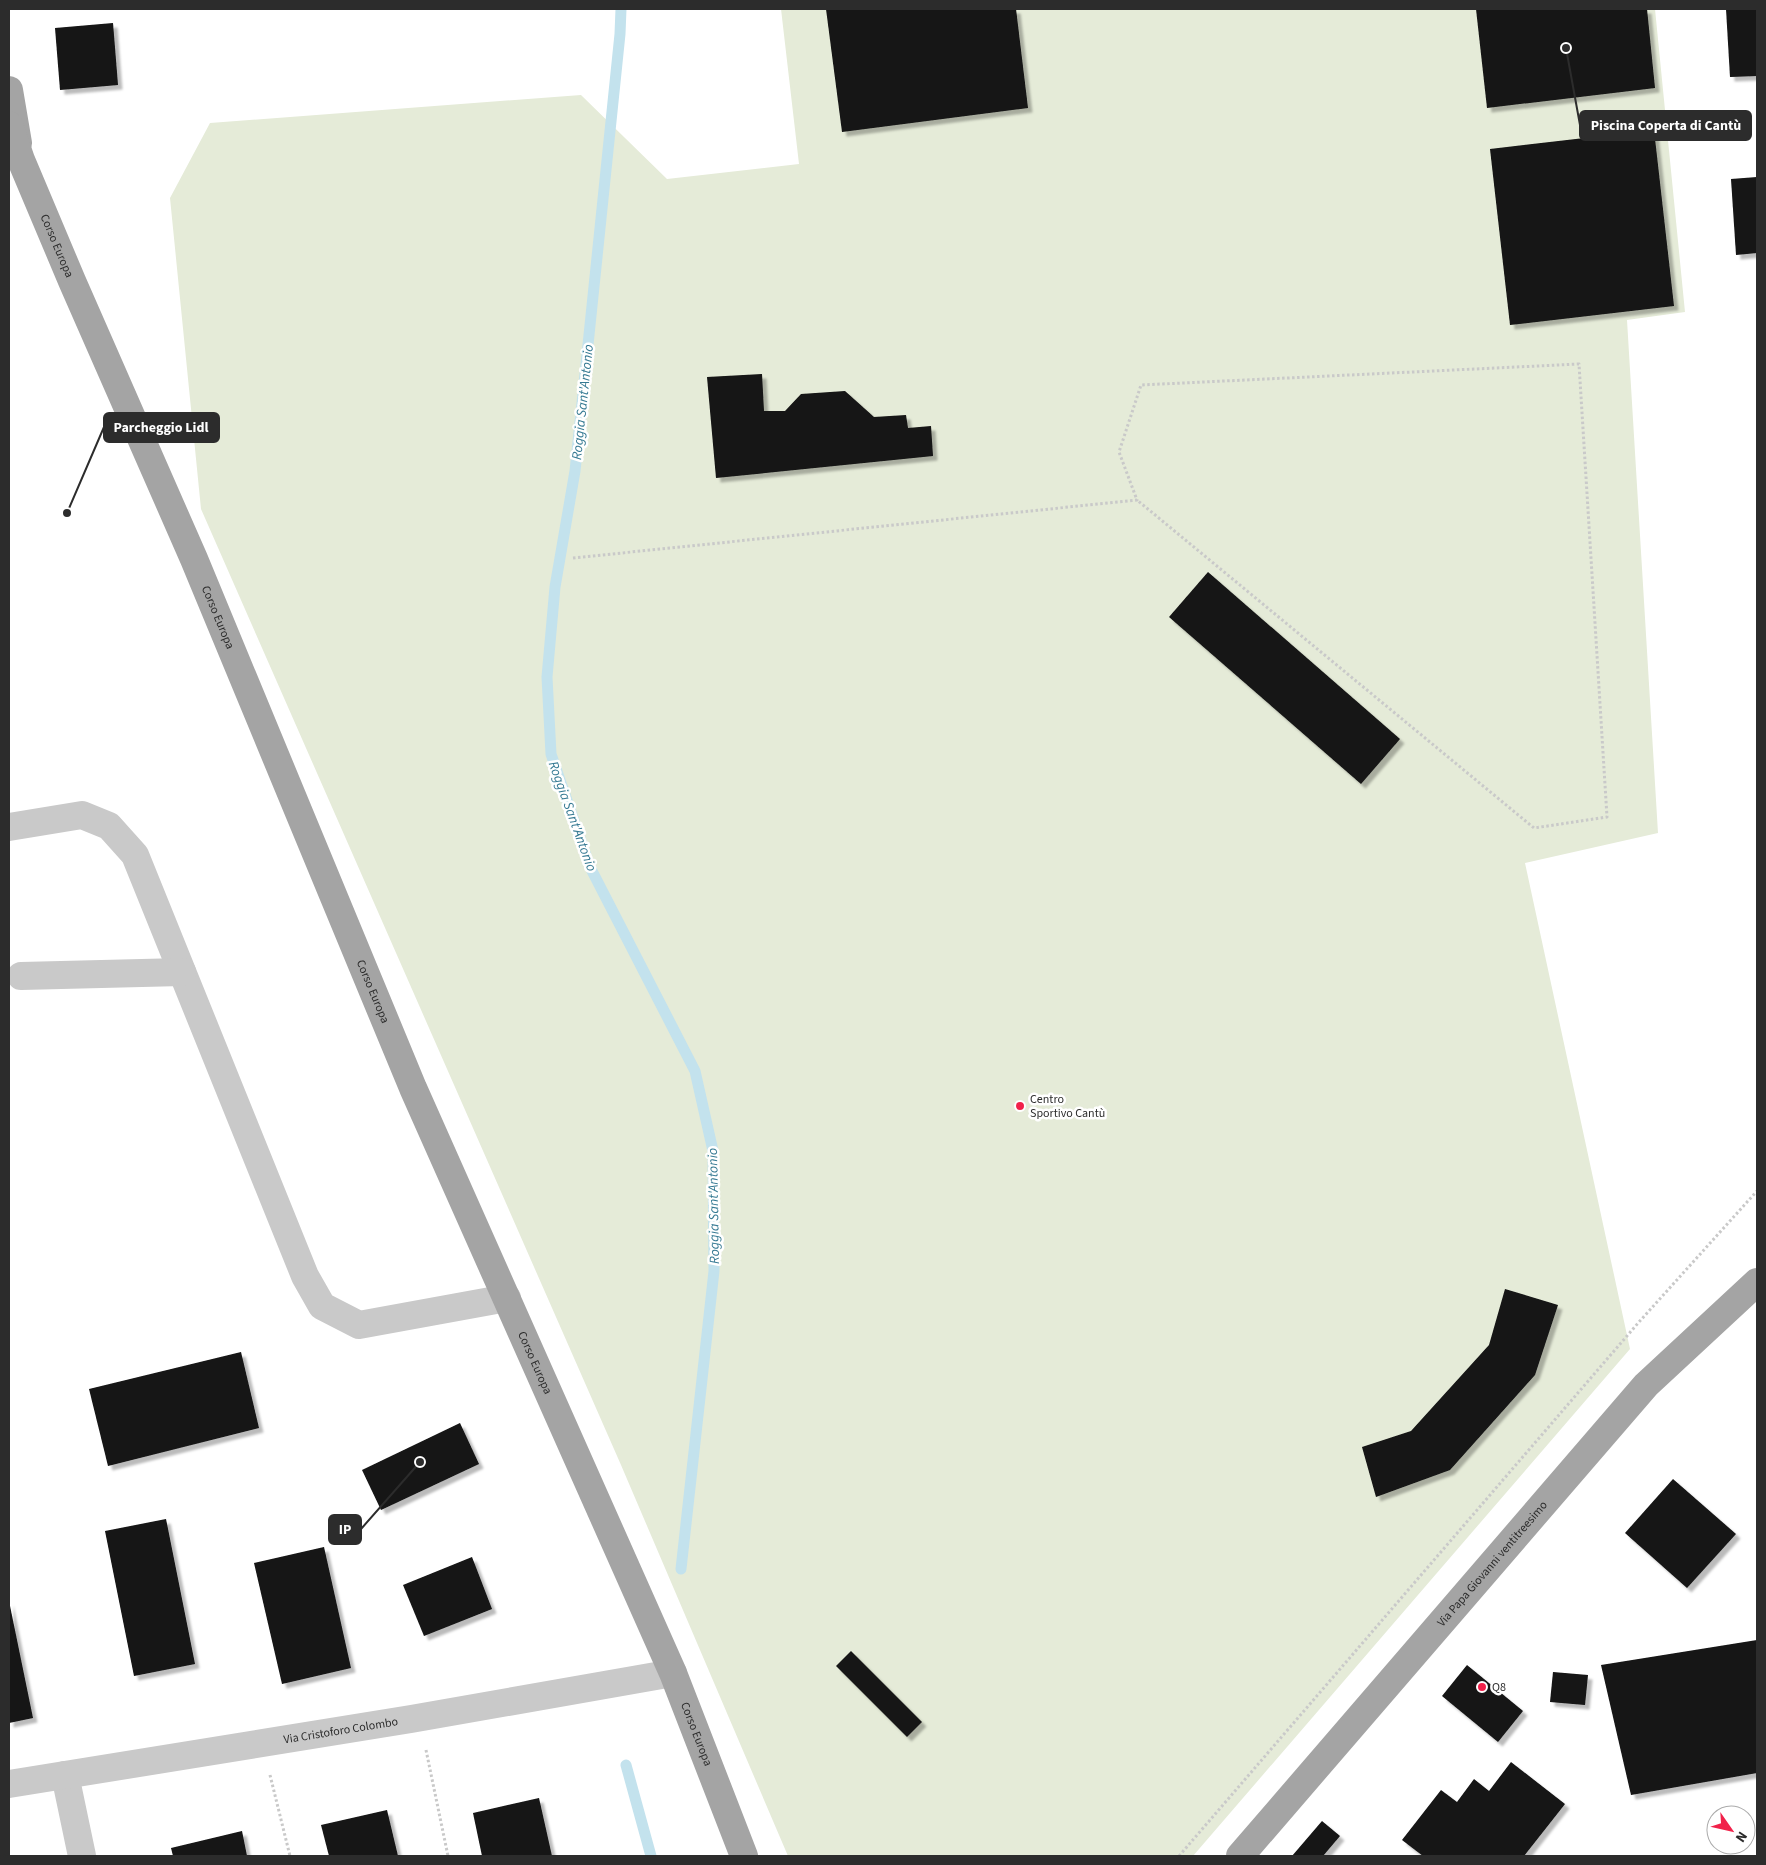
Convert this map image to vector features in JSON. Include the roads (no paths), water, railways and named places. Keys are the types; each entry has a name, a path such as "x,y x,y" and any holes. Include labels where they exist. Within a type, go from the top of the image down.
{"main road":[{"path":"9,90 21,160"},
{"name":"Corso Europa","path":"9,125 21,160 194,559 413,1088 673,1673 744,1856"},
{"path":"9,134 21,160"},
{"name":"Via Papa Giovanni ventitreesimo","path":"1240,1856 1646,1385 1757,1282"}],"street":[{"path":"9,827 82,815 109,826 135,855 304,1276 322,1306 359,1324 507,1298"},
{"path":"21,976 182,972"},
{"name":"Via Cristoforo Colombo","path":"9,1784 420,1717 673,1673"},
{"path":"65,1775 82,1856"}],"waterway":[{"name":"Roggia Sant'Antonio","path":"621,9 575,471 555,587 547,677 551,754 590,867 695,1071 713,1151 714,1271 681,1569"},
{"name":"Roggia Sant'Antonio","path":"626,1765 651,1856"}],"place":[{"name":"Piscina Coperta di Cantù","path":"1566,48"},
{"name":"Parcheggio Lidl","path":"67,513"},
{"name":"Centro Sportivo Cantù","path":"1020,1106"},
{"name":"IP","path":"420,1462"},
{"name":"Q8","path":"1482,1687"}]}
